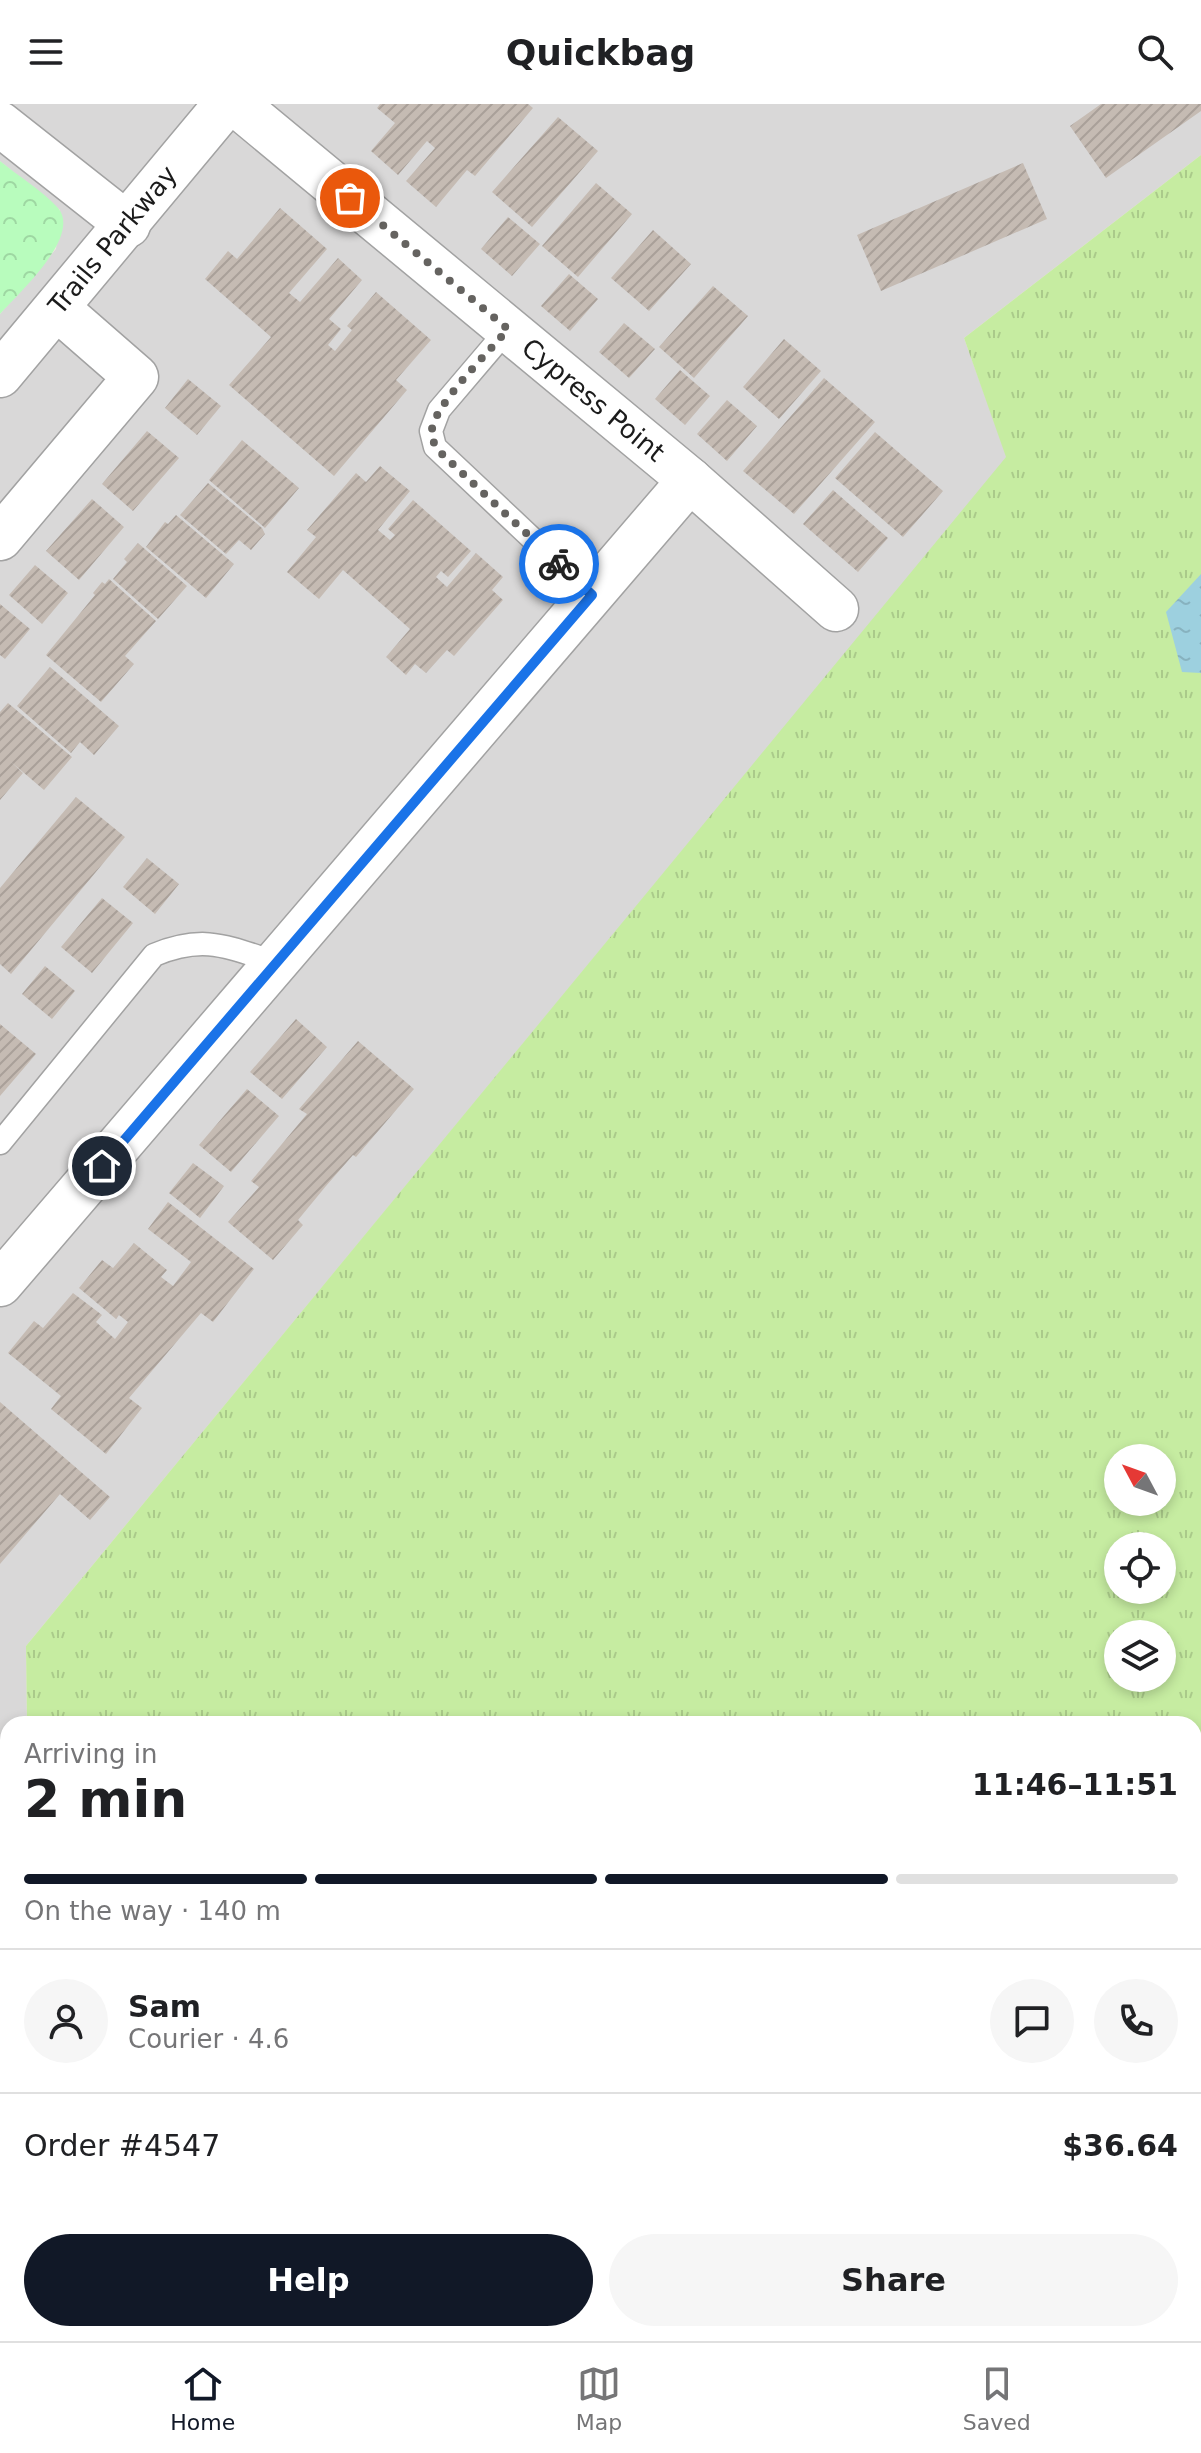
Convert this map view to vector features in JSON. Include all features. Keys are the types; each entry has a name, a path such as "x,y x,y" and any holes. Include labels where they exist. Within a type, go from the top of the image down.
{"street":[{"name":"Trails Parkway","path":"0,375 226,104"},
{"name":"Cypress Point","path":"236,104 690,480 836,609"},
{"path":"0,124 128,225"},
{"path":"0,538 136,377 58,309"},
{"path":"0,1284 690,480"}],"lane":[{"path":"508,329 439,410 431,431 435,447 592,595"},
{"path":"0,1143 154,955 180,944 216,944 277,963"}],"shaded area":[{"path":"0,104 1201,104 1201,155 964,338 1007,457 26,1646 27,1716 0,1716 0,314 56,249 60,210 0,161"}],"green space":[{"path":"1201,155 1201,1716 27,1716 26,1646 1006,457 964,338"},
{"path":"0,161 52,201 63,220 62,234 45,264 0,314"}],"water":[{"path":"1201,574 1201,673 1182,672 1166,612"}],"building":[{"path":"380,104 528,104 533,108 475,176 467,170 436,207 406,181 435,148 427,141 398,175 371,151 395,123 377,108"},
{"path":"1101,104 1201,104 1201,111 1106,178 1070,126"},
{"path":"558,117 598,151 532,227 492,192"},
{"path":"1023,163 1047,219 881,291 857,235"},
{"path":"596,183 632,214 578,277 542,246"},
{"path":"280,208 327,249 289,293 300,302 338,258 362,280 329,319 341,329 328,345 335,351 352,330 347,326 376,292 431,340 396,380 407,390 334,476 229,385 271,337 205,279 228,251 237,259"},
{"path":"508,217 540,244 512,276 481,249"},
{"path":"653,230 691,264 649,311 611,278"},
{"path":"569,274 598,299 570,331 541,306"},
{"path":"713,286 748,316 694,378 659,347"},
{"path":"624,323 655,349 629,378 599,352"},
{"path":"784,339 821,371 779,419 743,387"},
{"path":"680,370 710,396 685,425 655,399"},
{"path":"824,378 875,422 794,514 743,471"},
{"path":"188,379 221,406 197,435 165,408"},
{"path":"727,400 757,426 727,461 697,434"},
{"path":"147,431 179,458 133,511 102,484"},
{"path":"875,432 943,491 903,537 835,478"},
{"path":"242,440 299,488 265,528 209,480"},
{"path":"380,466 410,491 378,530 390,540 395,535 388,529 413,500 471,551 448,577 441,571 436,577 447,587 476,553 503,577 492,590 503,600 454,656 447,650 426,673 415,664 406,675 386,657 410,629 343,570 319,599 287,572 316,537 307,530 356,473 366,482"},
{"path":"208,483 262,528 265,534 251,550 239,540 226,554 180,515"},
{"path":"833,490 888,538 858,572 803,524"},
{"path":"92,499 124,527 79,580 46,551"},
{"path":"176,515 234,564 206,598 146,547 165,522 168,524"},
{"path":"138,543 187,586 158,619 113,579"},
{"path":"35,565 68,593 42,624 9,595"},
{"path":"109,579 156,621 125,656 134,664 101,702 46,655 102,582 105,584"},
{"path":"0,604 30,629 5,659 0,655"},
{"path":"50,667 119,726 94,755 80,742 71,753 17,706"},
{"path":"8,703 72,757 44,790 10,761 23,773 0,800 0,712"},
{"path":"76,797 125,837 11,974 0,964 0,888"},
{"path":"147,858 179,884 155,914 123,887"},
{"path":"102,898 133,923 92,973 61,947"},
{"path":"45,966 75,991 52,1019 22,994"},
{"path":"296,1019 327,1047 282,1099 250,1072"},
{"path":"0,1024 36,1054 0,1096"},
{"path":"358,1041 414,1089 356,1157 353,1155 326,1186 298,1220 303,1225 273,1260 228,1222 259,1187 251,1181 307,1114 299,1109"},
{"path":"247,1089 279,1116 231,1172 199,1145"},
{"path":"193,1163 224,1186 200,1218 169,1193"},
{"path":"168,1202 254,1269 213,1322 201,1313 129,1398 142,1408 106,1454 51,1409 61,1396 8,1353 34,1321 43,1328 73,1293 102,1315 96,1322 115,1339 128,1322 119,1315 116,1319 79,1288 102,1260 113,1268 134,1243 167,1270 161,1277 173,1286 191,1262 148,1229"},
{"path":"0,1402 110,1497 90,1520 60,1494 0,1564"}],"way so far":[{"path":"350,198 508,329 439,410 431,431 435,447 559,564"}],"route":[{"path":"102,1166 592,595 559,564"}]}
